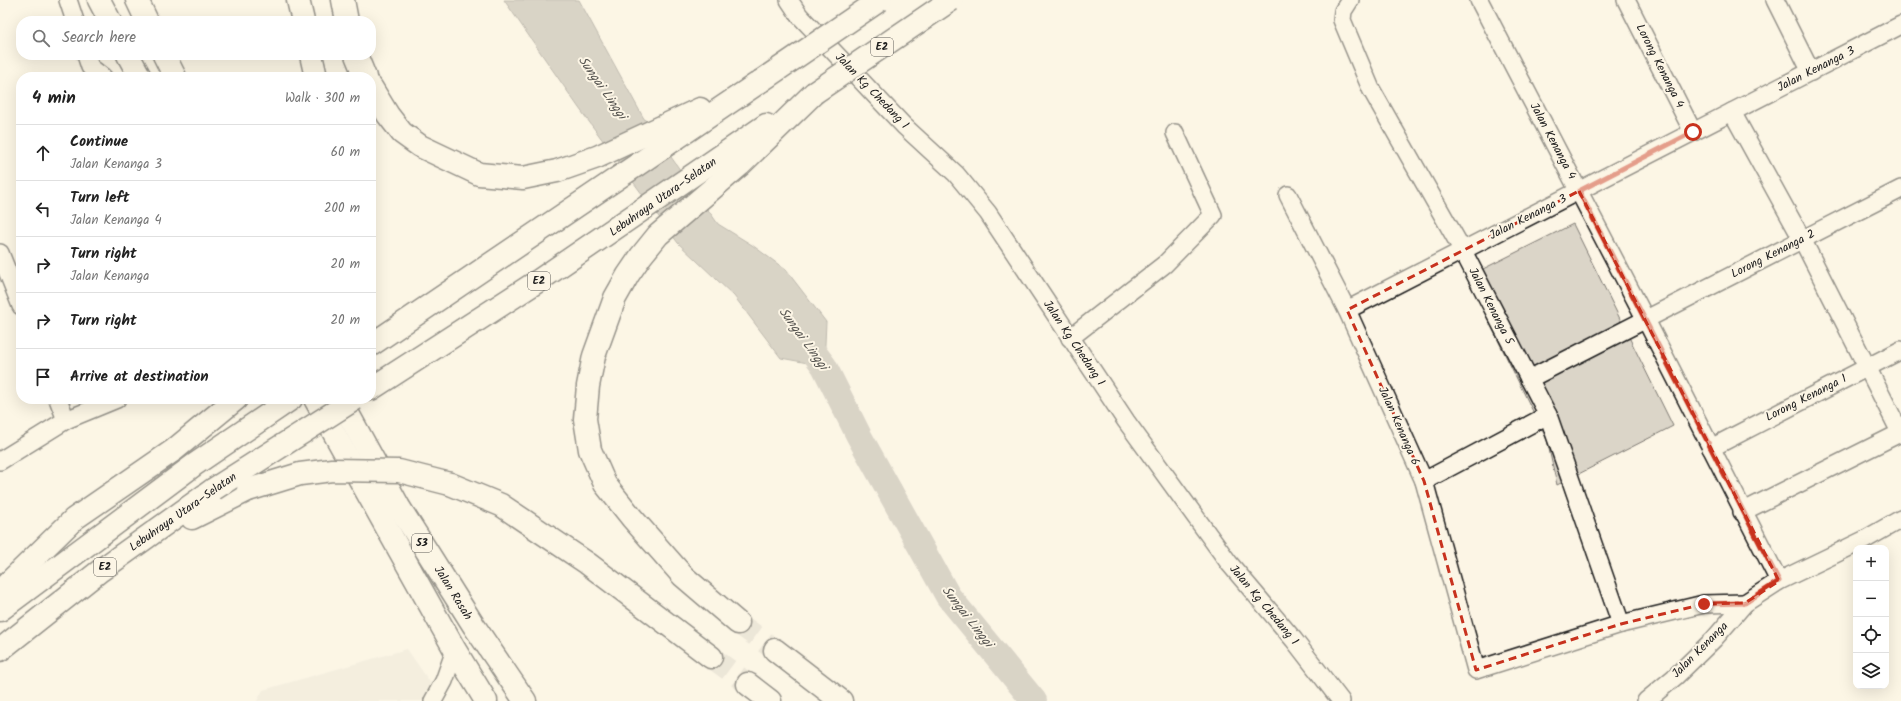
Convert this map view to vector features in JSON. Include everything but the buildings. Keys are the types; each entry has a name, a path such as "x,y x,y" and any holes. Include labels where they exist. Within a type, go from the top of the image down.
{"highway":[{"path":"99,0 107,16"},
{"path":"137,0 145,16"},
{"path":"298,0 302,16"},
{"path":"343,0 346,16"},
{"path":"376,342 880,0"},
{"name":"Lebuhraya Utara–Selatan","path":"376,386 643,211 951,0"},
{"path":"131,60 137,72"},
{"path":"166,60 172,72"},
{"path":"312,60 315,72"},
{"path":"358,60 363,72"},
{"path":"376,95 388,115 402,133 420,146 479,174 523,178 557,171 597,157 762,81"},
{"path":"738,623 682,576 636,523 606,484 590,450 585,419 588,386 594,356 604,323 615,298 628,275 658,235 740,165 814,93"},
{"path":"0,591 74,519 174,450 231,404"},
{"name":"E2","path":"0,610 194,465 285,404"},
{"name":"Jalan Rasah","path":"318,404 454,650 486,701"},
{"name":"Jalan Rasah","path":"343,404 399,507 474,626 525,701"},
{"name":"Lebuhraya Utara–Selatan","path":"0,650 101,570 214,489 347,404"},
{"path":"101,570 186,520 248,490 300,474 332,470 399,471 450,484 501,505 587,564 711,657"},
{"path":"775,650 841,701"},
{"path":"748,684 770,701"}],"street":[{"path":"68,0 73,16"},
{"name":"Jalan Kg Chedang 1","path":"789,0 799,15 878,99 966,185 988,213 1126,421 1229,563 1294,640 1341,701"},
{"name":"Jalan Kenanga 5","path":"1350,0 1343,11 1342,20 1371,89 1463,251 1548,415 1621,624"},
{"name":"Jalan Kenanga 4","path":"1480,0 1646,320 1742,512 1779,581"},
{"name":"Lorong Kenanga 4","path":"1626,0 1693,132"},
{"path":"1775,0 1811,72"},
{"name":"Jalan Kenanga 3","path":"1347,310 1901,25"},
{"path":"88,60 90,67 96,72"},
{"path":"1732,112 1802,239 1901,434 1742,512"},
{"path":"1070,338 1165,264 1213,215 1175,133"},
{"name":"Lorong Kenanga 2","path":"1529,379 1901,189"},
{"name":"Jalan Kenanga 6","path":"1288,195 1347,310 1424,481 1476,670 1621,624"},
{"path":"0,253 16,293"},
{"name":"Lorong Kenanga 1","path":"1711,448 1901,350"},
{"path":"60,404 66,420"},
{"path":"0,461 66,420 105,404"},
{"path":"1424,481 1548,415"},
{"name":"Jalan Kenanga","path":"1646,701 1676,676 1714,639 1745,603 1779,581 1864,540 1901,519"},
{"path":"1621,624 1704,604 1745,603"},
{"path":"433,701 444,681 454,650"}],"highlighted area":[{"path":"1579,191 1779,581 1745,603 1704,604 1621,624 1476,670 1424,481 1347,310"}],"shaded area":[{"path":"1573,224 1673,426 1557,485 1547,440 1467,277"},
{"path":"407,649 443,701 257,701 263,690"}],"water":[{"path":"504,0 579,0 643,117 718,224 752,245 786,270 826,322 824,366 781,358 734,296 678,243 579,108"}],"waterway":[{"name":"Sungai Linggi","path":"803,338 824,366 859,436 948,596 1034,701"}],"tunnel":[{"path":"738,623 775,650"},
{"path":"711,657 748,684"}],"route":[{"path":"1693,132 1579,191 1646,320 1742,512 1779,581 1745,603 1704,604"}]}
